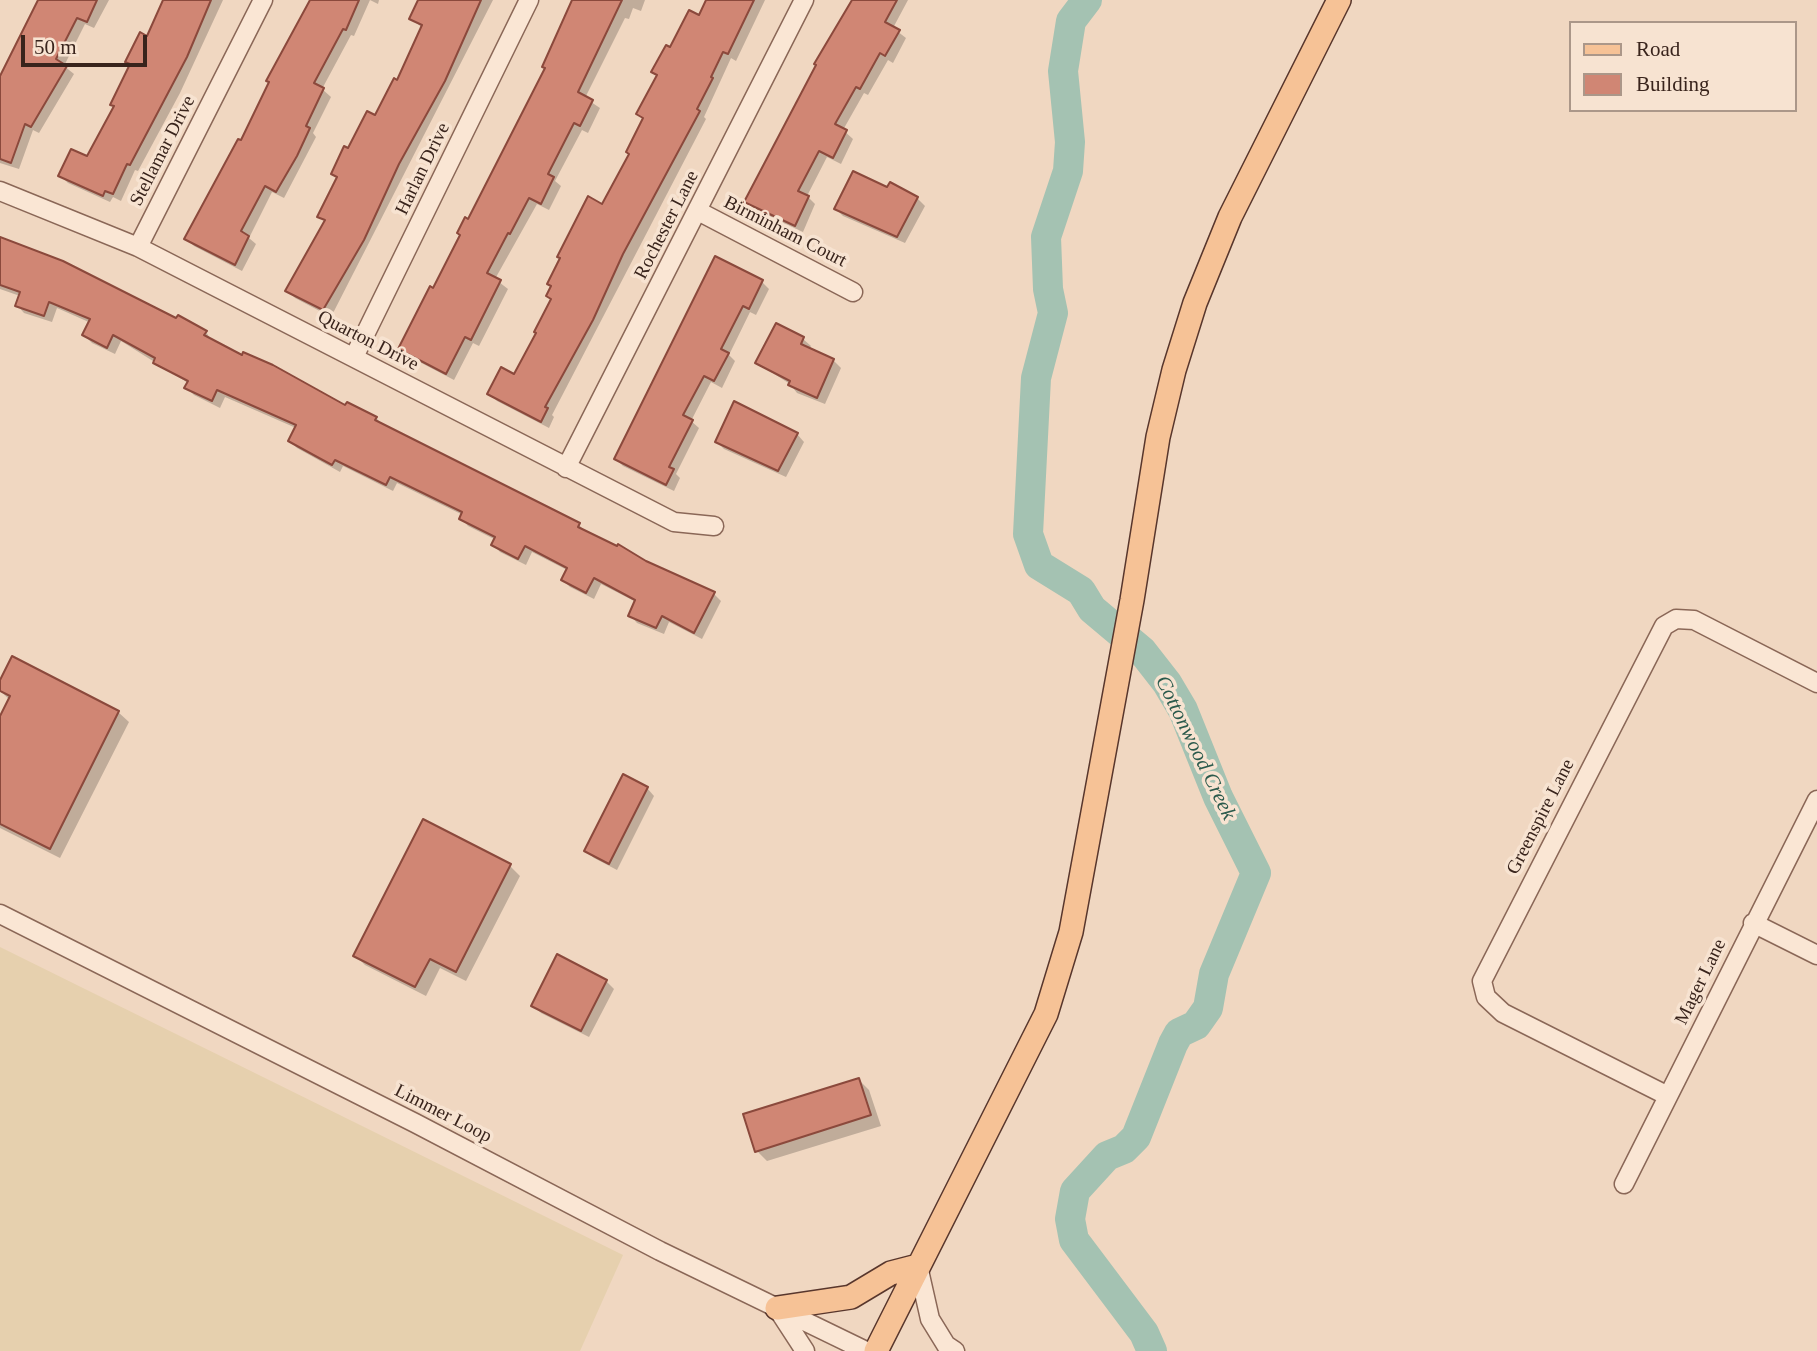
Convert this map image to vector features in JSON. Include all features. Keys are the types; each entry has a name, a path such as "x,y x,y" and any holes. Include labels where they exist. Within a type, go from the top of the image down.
{"main road":[{"path":"876,1351 1046,1014 1071,932 1111,720 1158,437 1195,303 1230,217 1339,0"},
{"path":"777,1308 851,1297 891,1273 918,1266"}],"street":[{"name":"Stellamar Drive","path":"138,247 263,0"},
{"name":"Harlan Drive","path":"354,357 529,0"},
{"name":"Rochester Lane","path":"566,468 804,0"},
{"name":"Quarton Drive","path":"0,191 138,247 674,522 714,526"},
{"name":"Birminham Court","path":"698,211 853,292"},
{"name":"Greenspire Lane","path":"1668,1096 1503,1013 1486,997 1482,981 1664,626 1676,619 1693,620 1817,683"},
{"name":"Mager Lane","path":"1624,1184 1817,800"},
{"name":"Limmer Loop","path":"0,914 866,1351"},
{"path":"1753,923 1817,955"},
{"path":"918,1266 930,1319 946,1345 955,1351"},
{"path":"777,1308 805,1351"}],"shaded area":[{"path":"0,947 623,1255 580,1351 0,1351"}],"building":[{"path":"38,0 97,0 87,22 77,18 56,59 67,66 31,127 25,124 11,163 0,159 0,76"},
{"path":"163,0 211,0 187,57 130,165 127,164 113,194 105,191 103,196 58,176 71,149 87,156 114,106 110,105 130,64 125,62 140,32 147,36"},
{"path":"310,0 359,0 346,30 343,29 314,83 324,88 306,126 310,128 297,156 276,192 265,186 241,231 249,236 235,265 184,239 238,139 241,140 269,82 266,81"},
{"path":"418,0 481,0 445,81 399,164 364,240 323,310 285,291 325,220 317,217 337,177 331,174 344,146 348,148 367,111 375,115 394,78 397,80 422,25 409,19"},
{"path":"572,0 622,0 578,92 593,100 580,126 574,123 548,174 554,177 541,204 529,198 510,234 508,233 487,273 501,280 471,340 465,337 446,374 398,349 430,286 433,288 460,235 457,233 465,217 468,219 545,68 542,67"},
{"path":"706,0 754,0 728,54 723,52 697,109 700,111 623,254 593,320 545,407 548,408 541,422 487,394 501,367 514,374 551,299 546,296 551,286 547,284 560,258 557,257 588,196 602,204 629,154 626,152 643,118 636,114 657,75 651,72 666,45 670,47 689,10 699,15"},
{"path":"852,0 897,0 885,22 900,30 885,56 880,53 860,89 856,87 835,124 847,130 833,158 819,151 798,191 809,196 795,226 744,202 816,65 814,64"},
{"path":"853,171 887,187 890,182 918,197 897,237 834,209"},
{"path":"0,237 63,261 176,318 178,315 207,331 204,335 242,355 243,352 273,365 345,405 347,402 377,417 375,420 580,523 578,527 715,592 694,633 662,616 656,628 628,616 635,600 594,578 586,593 561,580 567,568 525,546 518,559 491,545 495,537 459,519 462,512 390,477 386,485 335,460 332,465 288,441 296,425 217,390 212,401 184,388 188,381 153,363 155,358 113,335 107,348 82,335 90,319 49,302 44,316 15,306 20,292 0,285"},
{"path":"715,256 763,280 749,309 743,306 721,349 729,353 714,381 704,376 683,415 693,420 669,467 674,469 666,485 614,459"},
{"path":"776,323 804,337 801,344 834,359 817,398 788,385 790,381 755,363"},
{"path":"734,401 798,433 778,471 715,442"},
{"path":"12,656 119,711 50,849 0,824 0,716 10,696 0,691 0,680"},
{"path":"623,774 648,787 609,864 584,851"},
{"path":"423,819 511,864 456,972 430,959 415,987 353,956"},
{"path":"557,954 607,980 581,1031 531,1006"},
{"path":"859,1078 871,1115 755,1152 743,1114"}],"waterway":[{"name":"Cottonwood Creek","path":"1087,0 1071,21 1063,71 1070,142 1068,171 1046,237 1048,289 1053,313 1036,378 1028,534 1039,565 1081,591 1092,609 1142,651 1167,683 1183,710 1218,797 1256,873 1214,974 1208,1008 1196,1025 1179,1033 1136,1137 1124,1149 1107,1156 1075,1191 1070,1219 1074,1240 1144,1333 1152,1351"}]}
